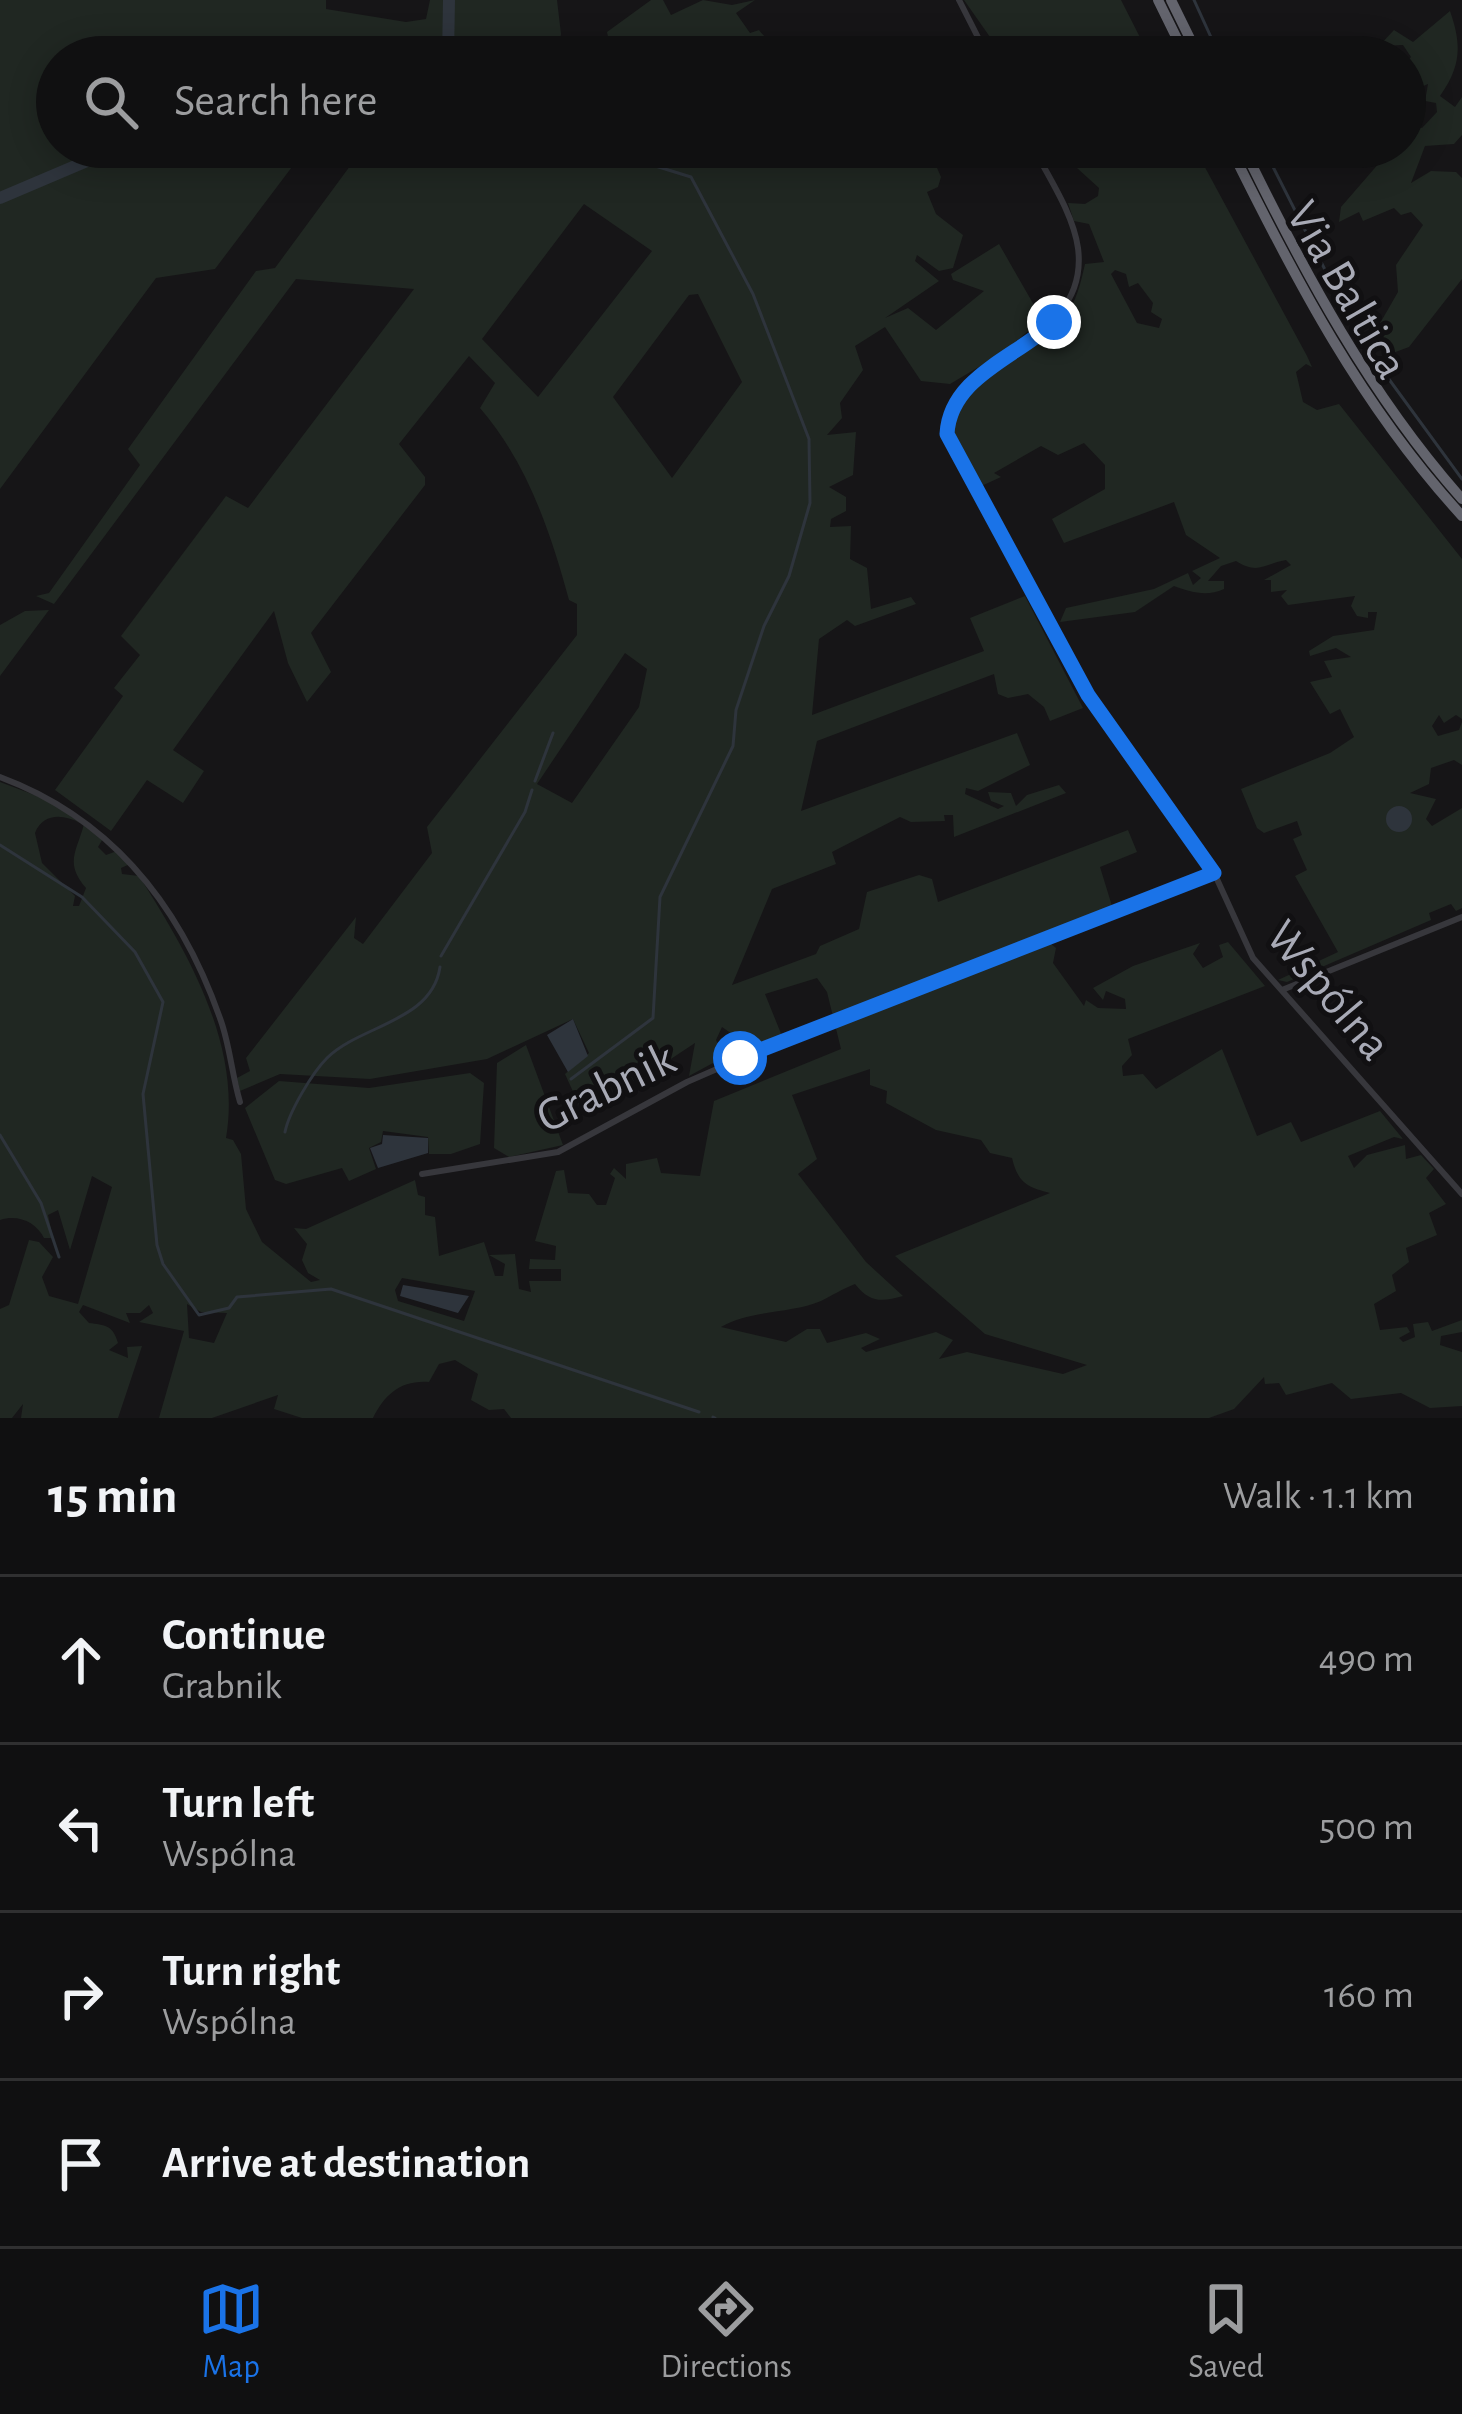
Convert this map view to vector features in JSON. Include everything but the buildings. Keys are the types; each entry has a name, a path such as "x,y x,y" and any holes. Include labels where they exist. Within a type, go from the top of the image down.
{"highway":[{"path":"1158,0 1176,36"},
{"path":"1171,0 1189,36"},
{"name":"Via Baltica","path":"1242,168 1340,353 1385,422 1462,516"},
{"name":"Via Baltica","path":"1254,168 1349,347 1395,416 1462,499"}],"street":[{"path":"959,0 977,36"},
{"name":"Wspólna","path":"1044,168 1072,224 1078,249 1072,289 1054,322 1039,337 965,388 954,403 947,434 1088,695 1214,873 1243,943 1462,1194"},
{"path":"0,777 67,806 147,880 197,962 225,1033 240,1102"},
{"name":"Grabnik","path":"422,1174 558,1152 686,1082 772,1045 1214,873"},
{"path":"1281,990 1462,917"}],"shaded area":[{"path":"0,0 326,0 326,9 406,22 426,19 430,0 557,0 561,36 36,36 36,168 291,168 215,269 156,278 0,489"},
{"path":"651,0 663,0 671,15 703,0 732,5 755,0 736,13 750,33 759,30 766,36 608,36 607,32"},
{"path":"964,0 1121,0 1139,36 989,36"},
{"path":"1450,11 1457,55 1440,96 1455,107 1462,97 1462,135 1454,144 1426,146 1426,124 1437,112 1436,103 1426,101 1426,36 1420,36"},
{"path":"349,168 937,168 938,187 927,192 936,214 963,235 953,268 939,271 917,255 915,261 939,281 885,318 908,308 936,330 984,291 953,280 951,274 999,244 1042,319 1004,352 950,384 921,381 885,327 855,346 863,370 840,403 842,418 827,435 856,432 853,475 829,487 846,497 846,511 831,519 830,527 851,526 850,559 867,568 871,609 911,597 916,604 855,626 847,620 819,639 812,715 984,651 970,618 1025,596 1083,708 1050,721 1044,707 1028,694 1008,698 998,694 994,674 817,741 801,811 1017,733 1030,765 978,791 966,788 965,794 998,809 1004,806 991,801 988,792 1011,793 1016,806 1027,795 1059,785 1066,793 954,837 953,815 944,815 945,821 911,822 900,817 832,852 836,864 772,889 732,985 816,954 820,946 859,929 867,892 919,875 932,879 938,902 1128,830 1137,852 1100,867 1112,906 1039,934 1056,948 1053,963 1084,1006 1086,1000 1098,1008 1126,1009 1125,999 1106,991 1103,1000 1093,988 1133,966 1200,943 1193,954 1203,968 1223,957 1219,945 1228,942 1265,986 1128,1039 1132,1055 1122,1066 1123,1076 1143,1074 1156,1089 1222,1049 1257,1136 1291,1122 1301,1142 1380,1111 1403,1139 1394,1137 1348,1156 1354,1168 1367,1155 1405,1145 1406,1159 1421,1155 1434,1169 1426,1178 1446,1204 1429,1213 1437,1235 1406,1248 1409,1262 1392,1275 1396,1291 1374,1304 1380,1330 1407,1327 1410,1332 1399,1338 1403,1342 1415,1337 1413,1324 1428,1322 1432,1331 1462,1320 1462,1332 1441,1336 1440,1345 1462,1352 1462,1406 1430,1408 1401,1393 1351,1399 1332,1383 1286,1395 1279,1383 1265,1384 1264,1377 1234,1409 1209,1418 511,1418 504,1409 489,1410 471,1400 478,1374 455,1360 439,1364 429,1382 395,1390 373,1418 302,1418 274,1409 278,1395 212,1418 159,1418 184,1331 139,1322 153,1313 149,1305 140,1313 126,1313 130,1323 83,1305 79,1312 89,1323 104,1325 114,1333 118,1343 109,1350 128,1358 127,1347 142,1346 118,1418 21,1418 23,1404 12,1418 0,1418 0,1309 9,1305 29,1240 39,1242 53,1257 42,1277 49,1296 78,1304 112,1187 92,1176 70,1250 58,1210 48,1215 53,1238 44,1238 26,1221 0,1220 0,782 53,802 80,823 54,817 35,833 42,863 75,896 73,906 79,906 86,888 74,864 84,824 104,837 98,847 106,855 117,851 130,864 121,868 122,874 139,876 192,967 218,1034 229,1103 226,1138 233,1140 241,1154 246,1209 262,1242 311,1282 320,1280 308,1273 302,1260 307,1244 294,1228 306,1229 415,1180 418,1195 425,1197 425,1215 435,1217 439,1256 484,1242 495,1276 503,1276 505,1264 489,1255 515,1254 519,1289 531,1292 529,1281 561,1281 561,1269 529,1269 530,1259 555,1260 556,1246 535,1241 556,1171 564,1170 568,1193 589,1194 597,1205 606,1205 614,1168 626,1179 626,1164 657,1158 661,1173 700,1176 714,1101 841,1049 827,992 817,978 765,994 782,1036 736,1053 735,1036 722,1027 716,1040 724,1057 689,1076 695,1043 639,1080 597,1088 594,1106 580,1107 565,1074 589,1053 573,1019 487,1059 370,1079 280,1074 240,1091 237,1078 250,1071 246,1058 356,917 354,938 363,944 432,853 427,827 577,635 577,604 569,600 535,498 511,451 480,408 495,383 469,356 399,444 425,477 425,485 311,633 331,672 307,702 288,663 274,611 173,750 204,771 183,803 147,780 111,831 55,790 123,696 114,688 140,655 121,636 226,496 248,508 414,289 296,279 54,604 36,596 49,593 140,465 128,449 256,271 275,268","holes":["584,204 652,251 538,397 482,339","698,294 742,382 672,478 613,397 689,295","625,653 647,669 639,707 572,803 537,784","870,1069 870,1085 887,1091 886,1103 936,1130 981,1140 990,1153 1012,1158 1025,1183 1050,1193 895,1256 985,1334 1087,1365 1063,1374 967,1352 939,1359 953,1340 936,1332 866,1352 861,1348 880,1339 866,1333 827,1343 820,1329 807,1329 786,1342 721,1327 809,1305 855,1284 877,1299 903,1296 866,1262 798,1174 817,1159 792,1095","402,1278 475,1291 464,1321 398,1301 395,1290","187,1304 201,1312 227,1313 214,1343 189,1338"]},
{"path":"1077,168 1205,168 1312,367 1306,364 1296,372 1303,402 1317,410 1339,404 1462,559 1462,719 1456,715 1444,723 1439,715 1432,726 1438,736 1459,730 1462,722 1462,765 1454,760 1431,768 1429,784 1410,793 1436,799 1426,819 1432,826 1462,808 1462,908 1456,911 1451,904 1429,913 1431,920 1287,982 1278,980 1338,952 1295,876 1307,870 1293,839 1302,835 1297,821 1264,833 1257,828 1241,789 1330,753 1354,737 1340,709 1330,714 1310,682 1332,677 1324,661 1351,657 1336,648 1310,656 1309,651 1333,636 1374,630 1377,612 1368,612 1368,618 1357,616 1351,606 1355,596 1288,605 1281,596 1287,590 1271,592 1271,580 1264,580 1291,565 1286,560 1256,568 1236,561 1221,566 1208,581 1224,581 1224,589 1199,593 1174,586 1135,612 1060,622 1066,608 1154,589 1188,573 1193,585 1201,578 1192,571 1220,558 1186,535 1174,502 1064,543 1052,519 1105,489 1105,465 1084,443 1058,455 1041,446 994,473 1001,477 977,488 954,445 951,426 958,404 984,378 1053,329 1072,305 1085,264 1104,262 1089,224 1074,221 1068,203 1085,204 1098,196 1099,188","holes":["1115,270 1126,274 1129,287 1138,283 1153,303 1151,312 1162,319 1159,328 1137,323 1111,274"]},
{"path":"1375,168 1417,168 1411,183 1431,171 1456,172 1462,178 1462,279 1409,347 1390,354 1377,344 1375,332 1398,292 1396,265 1423,225 1411,212 1401,215 1394,208 1363,221 1359,212 1339,222 1341,207"},
{"path":"49,610 0,676 0,625 25,611"},
{"path":"1399,806 1412,819 1399,832 1386,819"},
{"path":"573,1019 588,1056 568,1072 547,1035"},
{"path":"526,1045 563,1145 509,1157 494,1148 497,1063"},
{"path":"470,1073 484,1083 480,1144 451,1154 429,1154 428,1137 383,1131 381,1142 369,1148 376,1169 349,1181 342,1168 286,1184 275,1180 245,1108 279,1081 369,1088"},
{"path":"383,1135 428,1138 428,1153 378,1168 370,1148 382,1144"},
{"path":"403,1285 469,1296 458,1313 400,1296"}],"waterway":[{"path":"448,36 449,0"},
{"path":"1194,0 1210,36"},
{"path":"0,198 71,168"},
{"path":"571,1079 653,1018 660,897 733,746 736,710 764,626 789,576 810,503 809,439 753,294 691,177 662,168"},
{"path":"1274,168 1361,341 1462,479"},
{"path":"535,781 553,733"},
{"path":"441,956 525,812 532,790"},
{"path":"0,845 82,897 135,952 163,1002 143,1094 157,1245 163,1264 199,1315 229,1308 237,1297 331,1289 699,1412"},
{"path":"285,1132 302,1093 327,1058 424,1000 440,967"},
{"path":"0,1135 41,1203 59,1257"}],"route":[{"path":"740,1058 1214,873 1088,695 952,452 948,418 965,388 1054,322"}]}
